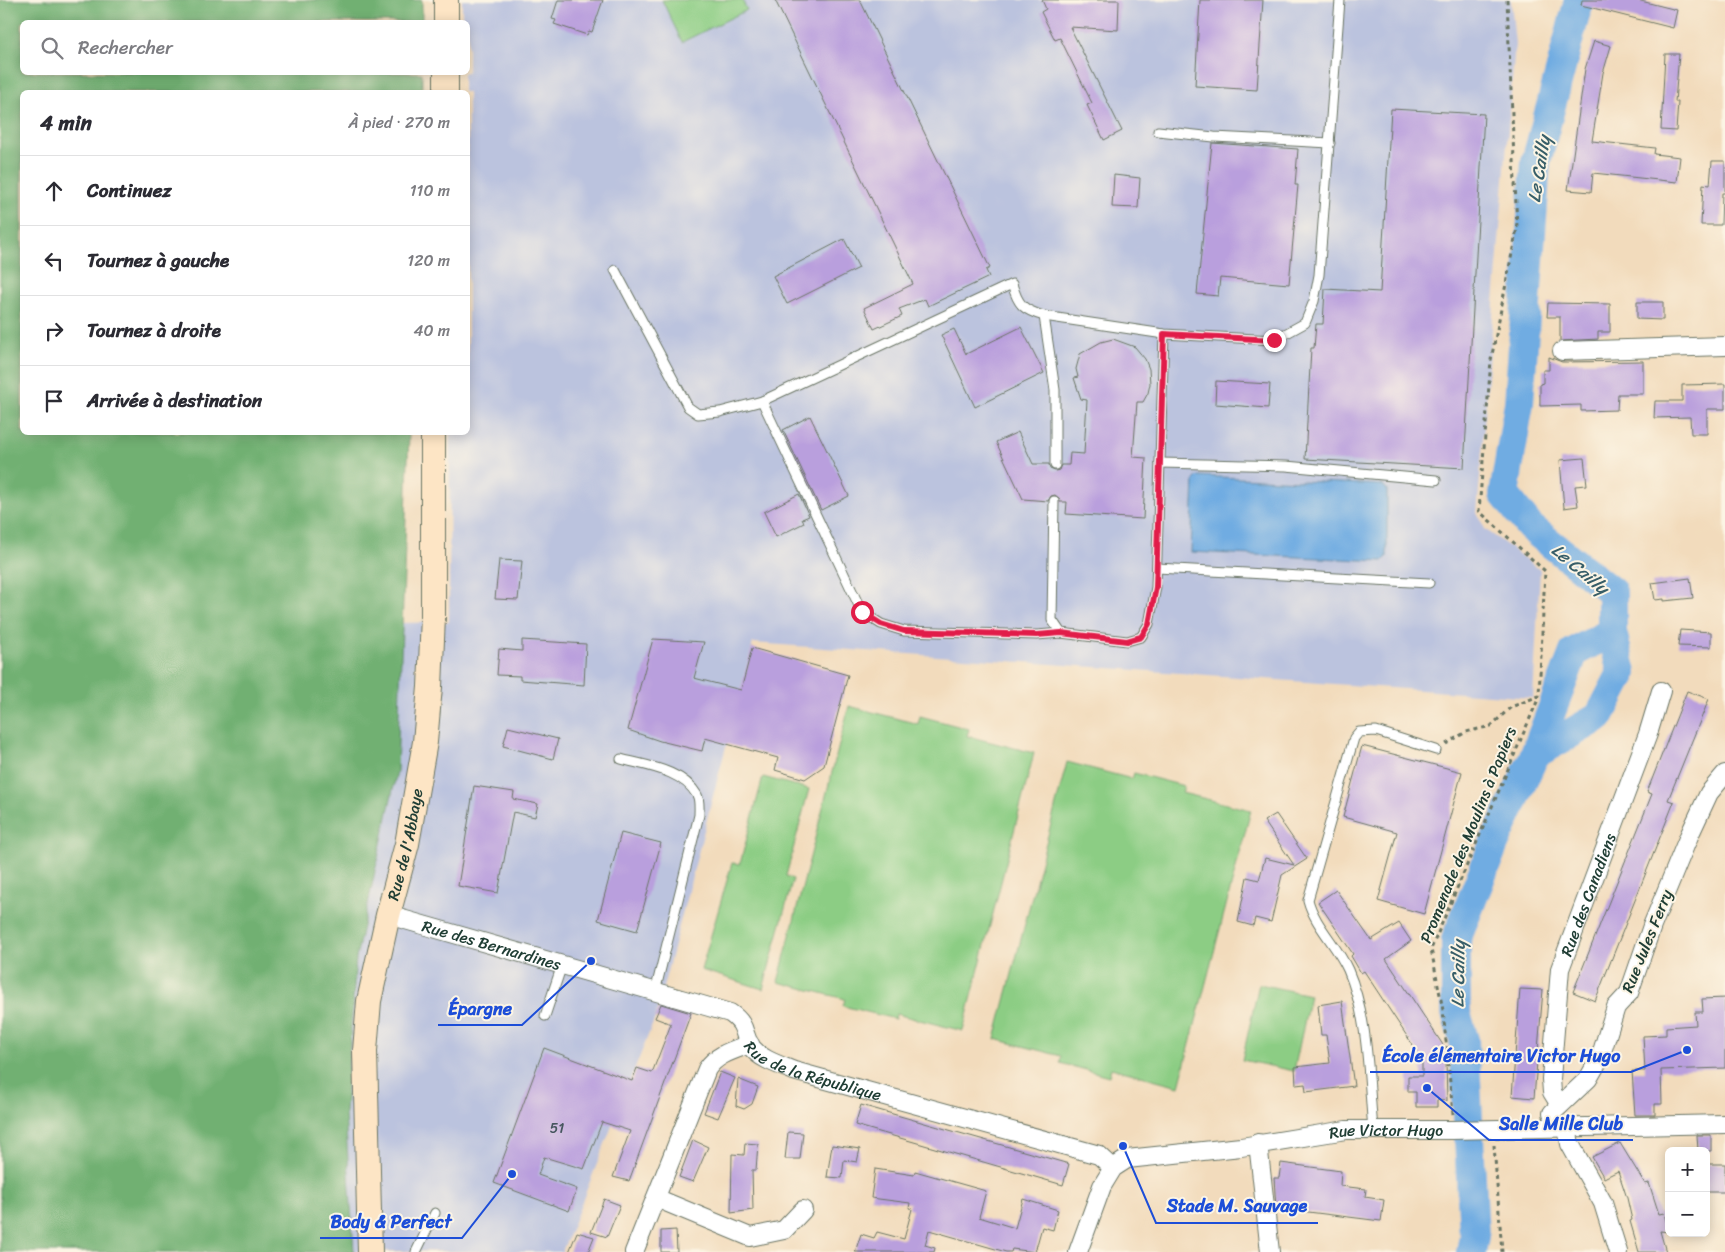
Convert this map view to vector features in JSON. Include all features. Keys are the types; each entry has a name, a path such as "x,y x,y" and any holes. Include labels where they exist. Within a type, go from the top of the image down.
{"street":[{"path":"446,0 446,20"},
{"path":"446,75 446,90"},
{"path":"1562,351 1725,346"},
{"name":"Rue de l'Abbaye","path":"370,1252 365,1050 369,1001 388,914 407,844 417,793 430,687 433,435"},
{"name":"Rue des Canadiens","path":"1560,1105 1552,1092 1551,1079 1560,969 1648,734 1661,692"},
{"name":"Rue Jules Ferry","path":"1549,1127 1549,1119 1560,1105 1588,1079 1600,1058 1616,1007 1629,992 1652,926 1690,836 1709,794 1725,774"},
{"name":"Rue des Bernardines","path":"388,914 730,1013 741,1020 750,1044"},
{"name":"Rue de la République","path":"634,1252 712,1060 750,1044 762,1056 794,1070 1099,1155 1113,1168"},
{"name":"Rue Victor Hugo","path":"1113,1168 1127,1159 1346,1130 1452,1130 1491,1137 1549,1127 1725,1124"},
{"path":"1567,1128 1570,1144 1603,1203 1618,1252"},
{"path":"1258,1143 1270,1252"},
{"path":"1078,1252 1102,1186 1113,1168"},
{"path":"656,1198 750,1237 784,1230 804,1210"},
{"path":"1258,1252 1268,1230"}],"lane":[{"path":"615,270 688,406 698,414 720,412 762,401 1012,284 1016,297 1026,311 1044,316 1164,334 1274,340 1305,323 1314,301 1319,275 1340,0"},
{"path":"1158,131 1214,137 1330,142"},
{"path":"1044,316 1055,390 1055,465"},
{"path":"762,401 862,612 881,624 904,631 1037,635 1061,633 1127,641 1141,637 1149,624 1156,587 1164,334"},
{"path":"1160,463 1286,466 1436,480"},
{"path":"1054,501 1051,602 1052,620 1061,633"},
{"path":"1157,568 1429,583"},
{"path":"1373,1130 1363,1024 1356,993 1348,970 1333,943 1312,913 1308,900 1354,738 1366,730 1376,731 1436,750"},
{"path":"621,759 670,773 687,782 698,797 699,815 655,992"},
{"path":"544,1016 562,964"},
{"path":"416,1252 435,1213"}],"path":[{"path":"1436,750 1466,732 1491,726 1511,707 1540,696 1546,571 1479,511 1491,360 1517,228 1507,0"},
{"name":"Promenade des Moulins à Papiers","path":"1454,1107 1443,1010 1431,949 1540,696"},
{"path":"1491,1137 1502,1252"}],"shaded area":[{"path":"462,0 1511,0 1515,44 1477,513 1485,529 1540,570 1533,698 753,643 655,1018 562,1252 354,1251 345,1113 356,958 397,771 402,623 449,622 450,435 470,435 470,90 463,90 463,75 470,75 470,20 462,20"}],"green space":[{"path":"0,0 422,0 422,20 20,20 20,75 422,75 422,90 20,90 20,435 409,435 397,771 356,958 345,1113 354,1252 0,1252"},
{"path":"662,0 742,0 747,10 682,42"},
{"path":"849,706 918,724 920,716 969,729 967,736 1034,753 963,1031 896,1014 895,1019 843,1006 845,999 778,982"},
{"path":"1067,762 1132,779 1134,773 1184,786 1182,793 1251,810 1179,1086 1111,1068 1109,1076 1060,1063 1061,1056 995,1039"},
{"path":"763,777 809,789 786,876 793,879 763,989 701,970 732,863 740,864"},
{"path":"1259,984 1310,995 1294,1071 1242,1060"}],"water":[{"path":"1198,476 1382,485 1387,489 1387,557 1383,561 1191,552 1194,480"}],"building":[{"path":"558,0 603,0 592,32 589,31 587,35 554,24 556,20 552,19"},
{"path":"775,0 860,0 990,268 986,270 989,277 928,306 925,299 899,309 902,316 874,329 864,308 913,284"},
{"path":"1042,0 1119,0 1118,30 1070,27 1122,131 1104,140 1087,105 1092,103 1060,38 1055,40 1041,12 1046,9"},
{"path":"1200,0 1263,0 1257,90 1195,86"},
{"path":"1582,0 1637,0 1677,10 1673,28 1581,5"},
{"path":"1594,41 1611,46 1603,73 1592,141 1655,148 1654,154 1680,157 1677,182 1593,173 1591,192 1568,190 1585,69"},
{"path":"1665,54 1679,54 1675,102 1678,102 1676,131 1661,130"},
{"path":"1391,109 1484,114 1464,468 1305,459 1311,348 1314,348 1316,324 1323,324 1325,289 1380,292"},
{"path":"1212,143 1298,149 1295,185 1298,185 1289,284 1220,278 1218,296 1197,294"},
{"path":"1712,161 1725,161 1725,193 1722,193 1721,225 1701,225 1703,184 1710,185"},
{"path":"1114,175 1140,178 1138,208 1112,207"},
{"path":"844,239 859,268 787,304 773,276"},
{"path":"1637,302 1663,302 1663,320 1637,319"},
{"path":"1548,303 1610,304 1610,332 1598,332 1598,339 1560,341 1560,317 1547,317"},
{"path":"1021,327 1044,373 975,407 941,335 954,329 966,354"},
{"path":"1113,339 1135,347 1145,359 1149,369 1150,384 1148,393 1143,402 1137,402 1133,457 1146,458 1143,519 1066,514 1067,502 1060,502 1059,498 1055,495 1051,496 1048,501 1023,499 996,442 1018,432 1033,464 1049,464 1050,469 1055,471 1059,470 1061,465 1069,465 1070,453 1084,454 1087,400 1081,399 1074,378 1078,377 1076,369 1080,354 1101,342"},
{"path":"1549,357 1562,362 1643,361 1643,394 1618,394 1617,410 1581,411 1581,405 1540,406 1540,384 1543,383 1543,370 1549,370"},
{"path":"1216,381 1270,384 1268,408 1215,404"},
{"path":"1725,384 1725,409 1707,409 1707,434 1691,434 1690,417 1654,418 1655,401 1682,401 1682,385"},
{"path":"810,416 849,496 821,510 783,430"},
{"path":"1584,458 1587,485 1575,486 1578,506 1564,508 1560,460"},
{"path":"799,494 809,516 802,519 804,523 776,537 764,512"},
{"path":"499,560 522,561 518,600 495,599"},
{"path":"1690,578 1693,598 1655,600 1652,583"},
{"path":"1680,630 1711,632 1711,647 1678,646"},
{"path":"653,639 704,642 694,678 741,690 752,648 848,675 824,766 805,779 775,770 778,758 705,738 702,751 660,741 628,730"},
{"path":"522,640 586,644 584,685 520,680 520,676 497,675 499,649 522,651"},
{"path":"1687,691 1709,699 1668,800 1674,802 1595,1001 1573,992 1652,794 1647,792"},
{"path":"508,727 558,739 553,759 503,746"},
{"path":"1362,746 1462,772 1424,914 1378,901 1397,832 1343,817"},
{"path":"474,786 514,792 513,799 538,804 535,817 513,812 498,893 458,886"},
{"path":"1276,814 1307,859 1282,875 1271,922 1255,918 1253,926 1238,922 1247,877 1259,880 1265,858 1294,865 1264,821"},
{"path":"621,833 661,843 637,931 598,920"},
{"path":"1336,890 1371,940 1399,923 1411,941 1386,959 1445,1048 1448,1062 1446,1062 1447,1101 1437,1100 1437,1107 1416,1107 1416,1092 1408,1092 1408,1076 1422,1076 1422,1059 1364,971 1361,973 1351,956 1353,954 1318,902"},
{"path":"1520,989 1543,990 1534,1098 1512,1096"},
{"path":"1725,998 1725,1068 1661,1070 1662,1104 1655,1104 1655,1115 1635,1115 1632,1071 1645,1071 1643,1036 1666,1035 1666,1027 1696,1025 1695,1012 1703,1012 1702,999"},
{"path":"1342,1001 1354,1086 1306,1092 1305,1084 1296,1085 1295,1067 1330,1063 1326,1035 1321,1035 1318,1005"},
{"path":"661,1004 691,1013 629,1181 613,1177 630,1131 602,1122 584,1169 544,1157 538,1175 577,1189 569,1211 494,1183 544,1048 632,1081 637,1068 652,1073 671,1024 655,1018"},
{"path":"720,1072 735,1078 718,1118 704,1113"},
{"path":"738,1079 758,1087 752,1104 744,1109 736,1106"},
{"path":"861,1105 1069,1164 1063,1185 855,1125"},
{"path":"788,1132 803,1133 800,1159 785,1159"},
{"path":"1697,1135 1711,1135 1711,1151 1710,1147 1698,1147"},
{"path":"693,1140 708,1147 693,1182 679,1177"},
{"path":"745,1143 758,1144 756,1170 752,1170 753,1210 731,1213 732,1154 744,1155"},
{"path":"1620,1143 1645,1184 1649,1183 1659,1214 1664,1213 1665,1232 1660,1231 1666,1252 1639,1252 1630,1221 1632,1220 1627,1198 1618,1171 1604,1178 1592,1157"},
{"path":"832,1145 860,1149 857,1162 844,1160 842,1178 827,1177"},
{"path":"1281,1163 1341,1171 1340,1186 1366,1189 1365,1197 1384,1200 1381,1221 1276,1208 1274,1178 1279,1178"},
{"path":"1710,1164 1725,1164 1725,1192 1710,1192"},
{"path":"875,1169 914,1175 915,1171 986,1191 979,1217 1015,1228 1023,1199 1058,1210 1053,1230 1042,1227 1035,1252 1012,1249 1011,1252 1006,1252 929,1230 925,1245 935,1248 934,1252 855,1252 861,1234 874,1238 877,1232 904,1239 912,1209 909,1208 910,1203 871,1198"},
{"path":"604,1199 620,1205 607,1237 591,1232"},
{"path":"676,1230 677,1252 661,1252 661,1231"},
{"path":"577,1232 594,1237 588,1252 569,1252"}],"waterway":[{"name":"Le Cailly","path":"1471,1252 1474,1236 1464,1040 1456,1013 1456,940 1494,844 1535,754 1599,717 1622,673 1612,632 1612,592 1530,527 1504,494 1519,403 1536,162 1579,0"},
{"path":"1535,754 1574,652 1612,632"}],"place":[{"name":"Épargne","path":"591,961"},
{"name":"École élémentaire Victor Hugo","path":"1687,1050"},
{"name":"Salle Mille Club","path":"1427,1088"},
{"name":"Stade M. Sauvage","path":"1123,1146"},
{"name":"Body & Perfect","path":"512,1174"}],"route":[{"path":"862,612 881,624 904,631 1037,635 1061,633 1127,641 1141,637 1149,624 1156,587 1164,334 1274,340"}]}
